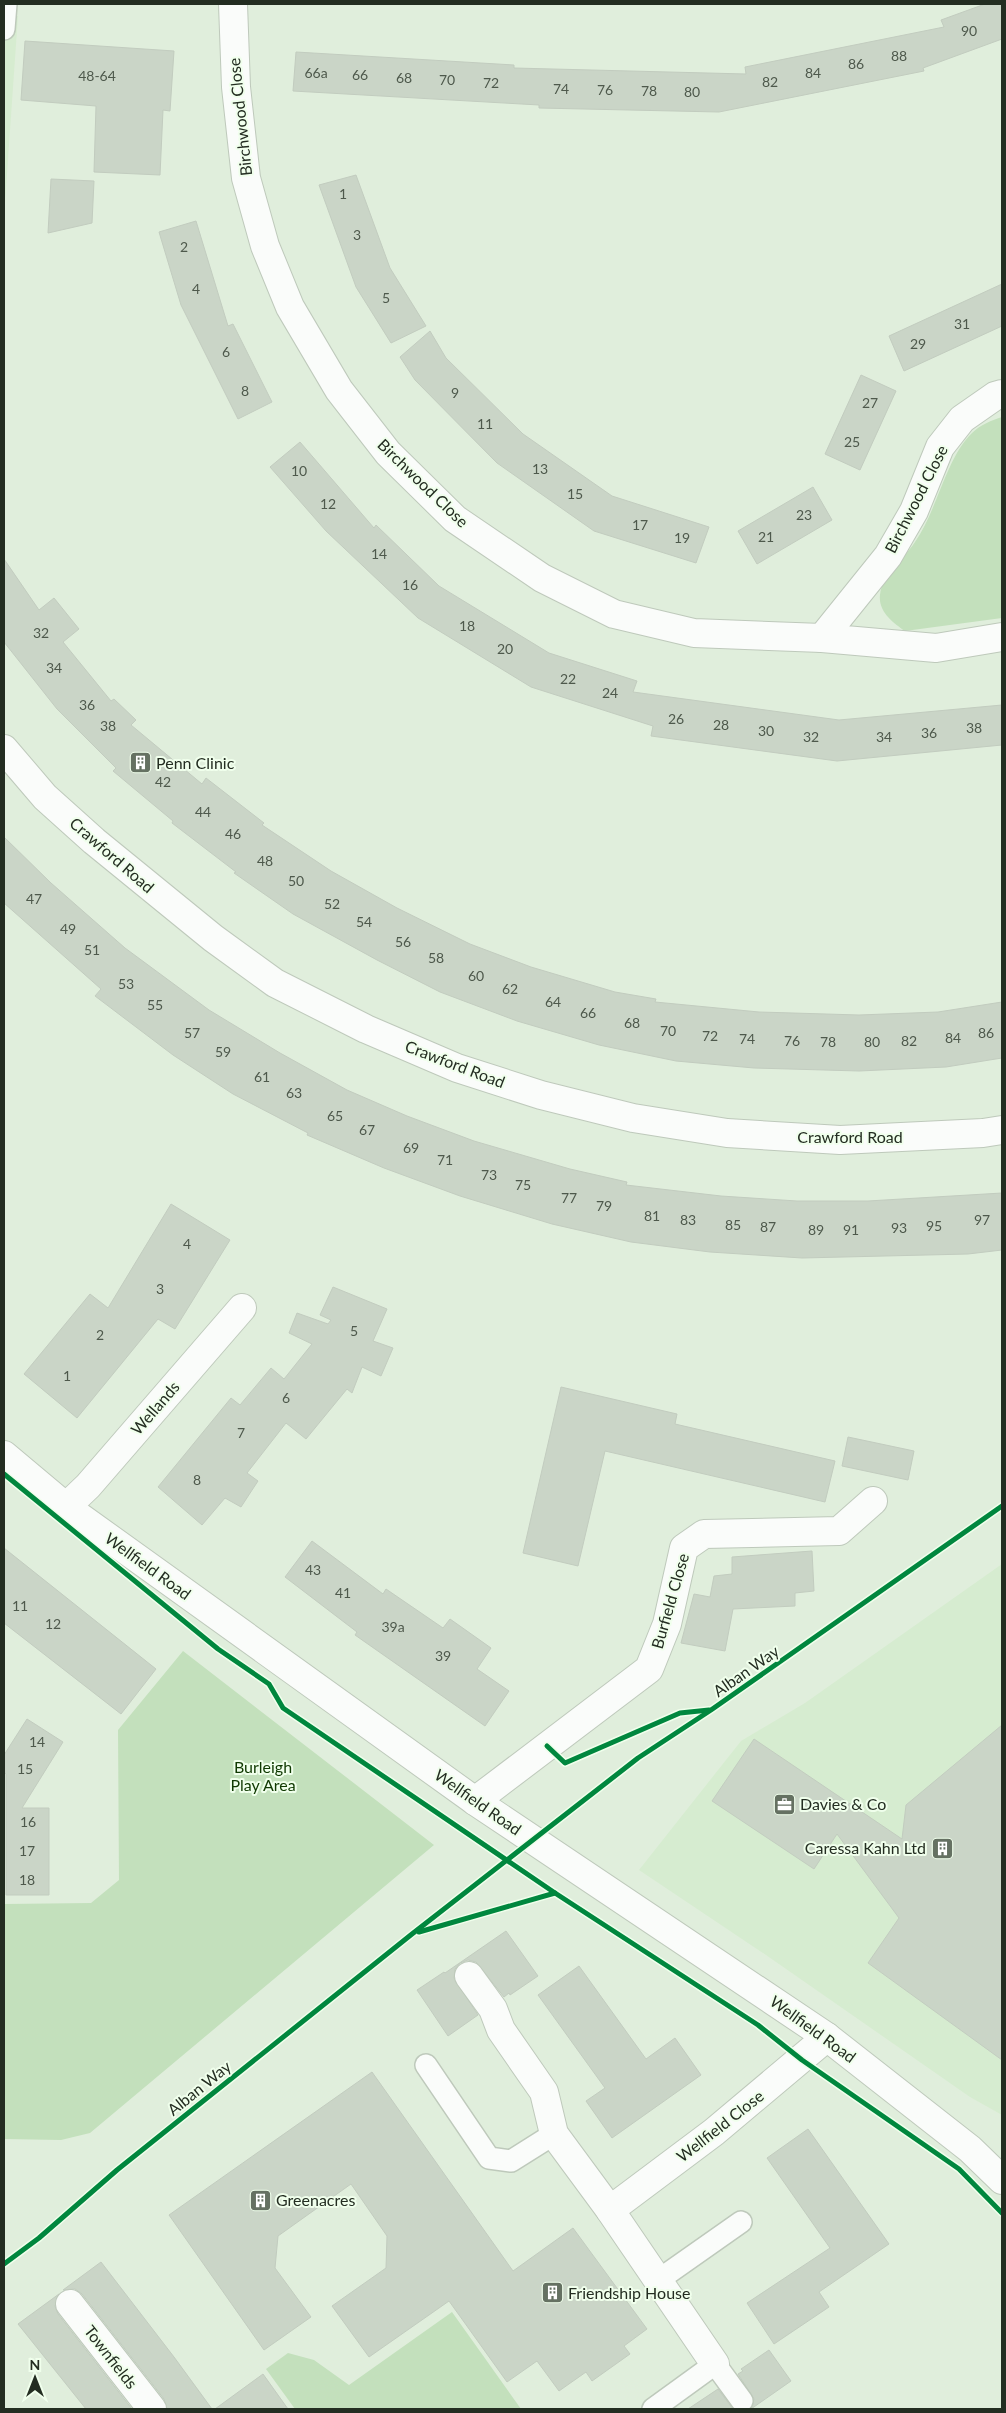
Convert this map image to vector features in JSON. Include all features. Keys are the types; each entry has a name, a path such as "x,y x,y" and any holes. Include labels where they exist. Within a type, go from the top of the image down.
{"street":[{"name":"Birchwood Close","path":"233,4 236,87 246,178 265,246 290,307 339,390 388,453 455,519 542,578 614,614 694,633 822,638 936,648 1002,637"},
{"name":"Birchwood Close","path":"822,638 888,556 914,511 940,447 962,419 995,396 1002,394"},
{"name":"Crawford Road","path":"4,749 45,797 94,841 213,938 275,983 366,1029 457,1068 541,1095 633,1118 727,1133 840,1140 983,1133 1002,1130"},
{"name":"Wellands","path":"66,1507 88,1486 242,1308"},
{"name":"Wellfield Road","path":"4,1455 66,1507 475,1801 827,2038 970,2149 1002,2180"},
{"name":"Burfield Close","path":"475,1801 649,1669 667,1624 684,1548 704,1534 839,1531 873,1501"},
{"path":"469,1976 493,2009 501,2030 544,2092 554,2134 610,2210 715,2364"},
{"name":"Wellfield Close","path":"610,2210 714,2132 827,2038"},
{"name":"Townfields","path":"70,2304 152,2409"}],"lane":[{"path":"4,29 6,4"},
{"path":"426,2065 489,2158 511,2161 554,2134"},
{"path":"658,2281 741,2222"},
{"path":"653,2409 715,2364 742,2401"}],"shaded area":[{"path":"4,15 18,16 4,217"},
{"path":"1002,1564 1002,2115 970,2097 766,1955 639,1870 741,1741 805,1703"}],"green space":[{"path":"1002,417 1002,618 905,631 884,612 882,607 880,595 885,580 923,529 948,470 963,444 979,428 990,421"},
{"name":"Burleigh Play Area","path":"183,1651 434,1845 90,2133 61,2140 4,2139 4,1904 91,1903 119,1880 118,1730"},
{"path":"452,2312 521,2409 295,2409 266,2369 288,2353 314,2360 349,2385"}],"building":[{"path":"985,4 1002,4 1002,39 923,68 924,71 719,112 539,108 539,105 293,91 296,52 514,65 514,68 746,74 745,67 944,27 941,20"},
{"path":"25,41 174,51 170,111 163,110 160,175 94,172 96,106 21,100"},
{"path":"356,175 390,268 426,326 391,343 356,287 319,185"},
{"path":"51,179 94,181 92,223 48,233"},
{"path":"196,221 228,326 233,324 272,402 238,419 181,305 159,232"},
{"path":"1002,284 1002,326 904,371 889,336"},
{"path":"430,331 446,358 523,434 612,496 709,527 696,563 594,531 497,463 415,380 400,357"},
{"path":"861,375 896,391 860,470 825,454"},
{"path":"300,442 374,528 376,525 439,586 549,653 637,681 633,692 839,720 1002,705 1002,745 837,761 651,736 653,726 531,687 418,618 326,531 270,467"},
{"path":"813,487 832,520 757,564 738,531"},
{"path":"4,559 39,610 54,598 79,629 63,642 111,701 114,699 136,720 131,725 202,784 206,778 264,823 262,825 331,871 397,908 470,944 531,967 615,992 656,999 655,1002 759,1012 859,1015 938,1012 1002,1002 1002,1058 946,1067 859,1071 754,1068 676,1061 599,1045 517,1021 440,992 293,914 234,873 236,872 172,823 173,821 113,771 116,768 57,709 4,642"},
{"path":"4,837 51,883 125,948 209,1010 280,1053 347,1090 407,1116 474,1141 570,1169 627,1182 626,1185 721,1196 797,1201 868,1201 1002,1193 1002,1250 968,1254 802,1258 710,1252 631,1242 552,1224 460,1196 384,1168 307,1135 308,1133 233,1094 173,1055 95,996 101,989 4,903"},
{"path":"171,1204 230,1240 175,1329 158,1319 77,1418 24,1374 90,1294 108,1308"},
{"path":"333,1287 387,1309 373,1341 393,1348 381,1376 362,1367 352,1393 347,1389 306,1439 286,1423 247,1473 258,1481 241,1507 225,1498 202,1525 158,1487 231,1398 240,1405 271,1368 284,1379 312,1344 289,1333 297,1313 328,1324 331,1320 320,1315"},
{"path":"561,1387 677,1414 675,1424 835,1461 825,1502 605,1451 578,1566 523,1553"},
{"path":"848,1437 914,1451 908,1480 842,1466"},
{"path":"312,1541 383,1594 386,1589 443,1628 450,1619 491,1648 477,1669 509,1691 485,1726 355,1635 357,1632 285,1577"},
{"path":"4,1548 156,1669 121,1714 4,1623"},
{"path":"812,1551 814,1591 795,1593 795,1606 733,1609 725,1651 681,1643 694,1594 710,1597 714,1576 732,1574 732,1557"},
{"path":"27,1719 63,1742 22,1808 49,1808 49,1895 6,1895 6,1774 4,1772 4,1755"},
{"path":"1002,1725 1002,2060 868,1963 899,1918 837,1834 814,1869 712,1801 754,1739 902,1839 906,1805"},
{"path":"506,1931 538,1976 504,1997 476,1962 468,1960 460,1963 455,1969 454,1978 478,2015 448,2036 417,1990"},
{"path":"579,1966 646,2059 675,2038 701,2075 612,2138 586,2101 605,2088 538,1995"},
{"name":"Greenacres","path":"372,2072 513,2271 573,2228 647,2329 624,2346 630,2354 592,2381 586,2372 559,2391 537,2361 507,2382 449,2301 369,2357 332,2306 386,2268 387,2236 351,2184 278,2236 275,2268 311,2317 264,2350 169,2215"},
{"path":"808,2129 889,2244 819,2292 829,2307 774,2344 747,2303 830,2248 767,2158"},
{"path":"101,2262 212,2409 167,2409 164,2399 82,2294 75,2289 63,2290"},
{"path":"59,2294 55,2306 58,2314 132,2409 86,2409 18,2324"},
{"path":"769,2350 791,2381 751,2409 754,2399 738,2374 743,2371 741,2369"},
{"path":"263,2374 288,2409 215,2409"},
{"path":"718,2389 733,2409 688,2409"}],"cycle path":[{"path":"4,1474 218,1649 269,1684 283,1708 555,1893 758,2025 802,2060 959,2169 1002,2213"},
{"name":"Alban Way","path":"4,2264 39,2238 117,2170 412,1934 638,1758 711,1710 1002,1506"},
{"path":"547,1746 565,1763 680,1713 709,1710"},
{"path":"419,1932 555,1893"}],"place":[{"name":"Penn Clinic","path":"140,763"},
{"name":"Davies & Co","path":"784,1804"},
{"name":"Caressa Kahn Ltd","path":"942,1848"},
{"name":"Greenacres","path":"260,2200"},
{"name":"Friendship House","path":"552,2293"}]}
